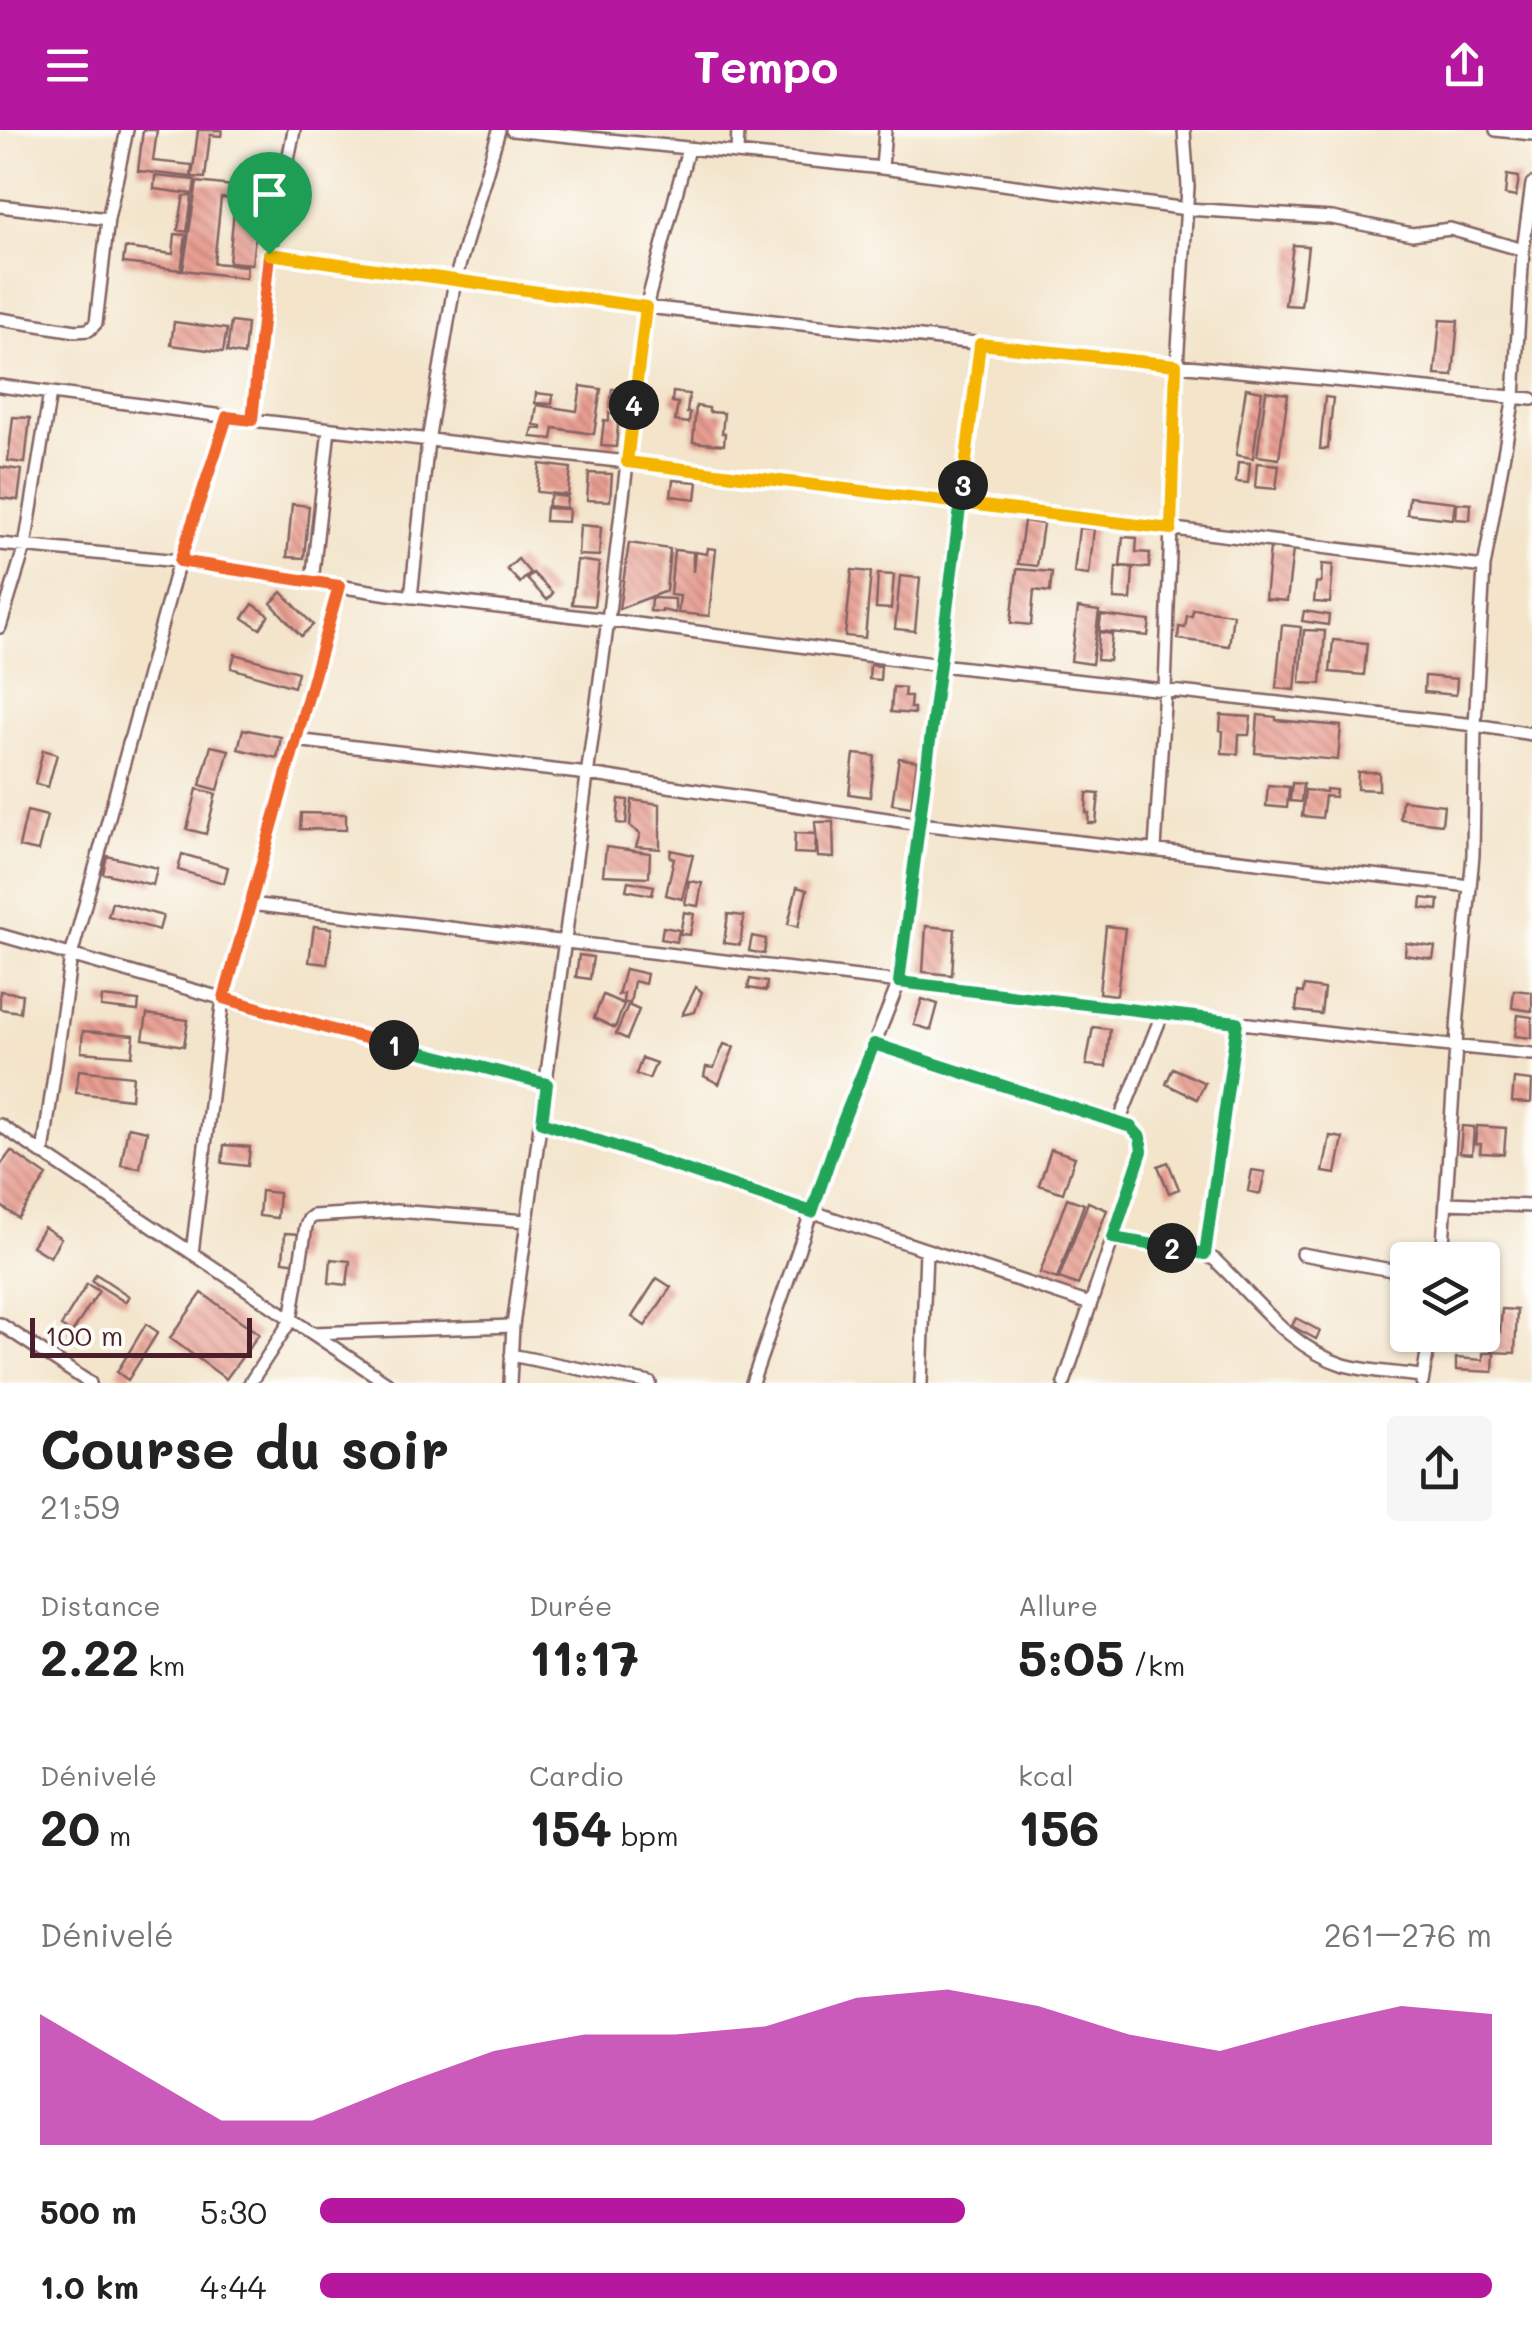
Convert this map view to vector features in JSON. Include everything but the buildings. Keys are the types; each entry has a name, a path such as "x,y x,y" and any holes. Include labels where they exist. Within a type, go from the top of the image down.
{"street":[{"path":"0,319 76,331 88,330 96,323 108,219 127,130"},
{"path":"252,420 269,254 294,130"},
{"path":"410,597 428,441 455,280 499,130"},
{"path":"512,130 882,168 1187,210 1332,218 1412,234 1450,229 1523,250"},
{"path":"737,152 738,130"},
{"path":"882,168 885,130"},
{"path":"1155,848 1165,690 1176,365 1188,187 1184,130"},
{"path":"1496,130 1532,134"},
{"path":"510,1383 513,1326 646,307 688,149"},
{"path":"1443,1242 1475,814 1475,725 1484,566 1514,397 1523,250 1532,184"},
{"path":"0,206 108,219"},
{"path":"269,254 646,307 1532,399"},
{"path":"752,1383 841,1126 899,982 980,344"},
{"path":"0,386 227,417 1484,566"},
{"path":"0,628 26,546 50,393"},
{"path":"44,1153 71,956 180,561 227,417"},
{"path":"312,582 329,429"},
{"path":"0,544 180,561 410,597 940,665 1532,734"},
{"path":"192,1253 224,998 339,586"},
{"path":"295,740 588,774 920,824 1470,886"},
{"path":"250,904 1394,1041 1532,1054"},
{"path":"0,935 333,1030 547,1084"},
{"path":"1119,1122 1163,1012"},
{"path":"1205,1254 1237,1022"},
{"path":"874,1044 1119,1122 1140,1137 1142,1151 1064,1383"},
{"path":"542,1122 1090,1304"},
{"path":"0,1125 386,1383"},
{"path":"1446,1204 1532,1206"},
{"path":"250,1383 291,1320 306,1226 313,1216 396,1211 527,1221"},
{"path":"1113,1238 1205,1254 1216,1260 1292,1335 1322,1356 1342,1364 1423,1380 1427,1352"},
{"path":"921,1383 926,1251"},
{"path":"1302,1254 1390,1270"},
{"path":"0,1324 90,1383"},
{"path":"311,1333 513,1326"},
{"path":"510,1355 650,1383"}],"route":[{"path":"269,254 252,420 227,417 180,561 339,586 224,998 547,1084 542,1122 812,1212 874,1044 1131,1127 1140,1137 1142,1151 1113,1238 1205,1254 1237,1022 899,982 961,503 980,344 1176,365 1171,529 961,503 627,462 646,307 269,254"}]}
